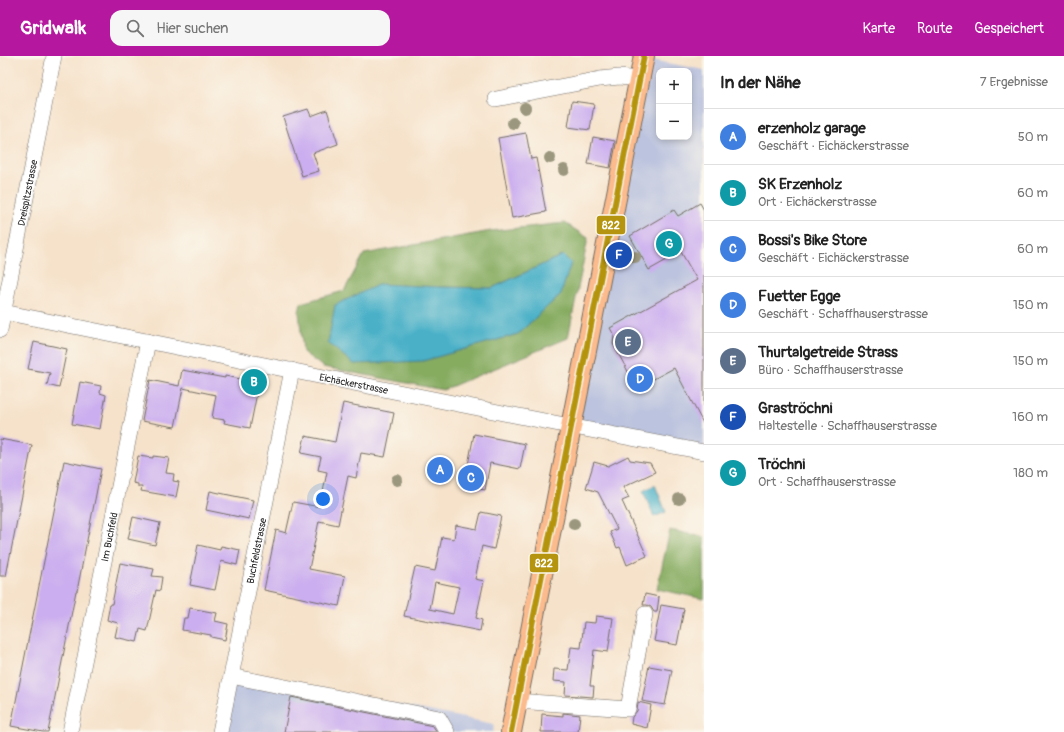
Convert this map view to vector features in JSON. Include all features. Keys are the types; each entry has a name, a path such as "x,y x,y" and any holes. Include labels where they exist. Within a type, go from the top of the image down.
{"main road":[{"path":"511,732 644,56"}],"street":[{"name":"Dreispitzstrasse","path":"0,330 54,56"},
{"path":"496,99 600,79 619,77 639,79"},
{"name":"Eichäckerstrasse","path":"3,312 571,427 704,452"},
{"name":"Im Buchfeld","path":"70,732 148,341"},
{"name":"Buchfeldstrasse","path":"220,732 292,370"},
{"path":"517,701 628,709 645,614"},
{"path":"231,676 439,718 447,732"}],"shaded area":[{"path":"652,60 704,70 704,452 571,427"},
{"path":"235,672 494,724 493,732 223,732"}],"green space":[{"path":"565,223 588,238 568,338 443,390 323,367 303,352 299,312 301,303 344,291 364,254 491,231","holes":["563,255 354,364 439,287 492,288"]},
{"path":"670,530 704,537 704,599 657,589"}],"water":[{"path":"563,255 571,263 561,294 518,334 423,361 354,364 328,343 335,305 380,284 492,288"},
{"path":"655,485 666,512 654,517 643,491"}],"building":[{"path":"572,101 594,104 590,130 568,127"},
{"path":"308,109 311,116 327,110 338,144 313,153 319,171 302,176 283,117"},
{"path":"526,133 531,159 536,158 546,212 512,218 498,138"},
{"path":"593,137 615,141 610,168 588,164"},
{"path":"700,203 704,210 704,425 674,368 637,388 613,344 614,335 610,328 697,280 681,252 649,270 630,236 674,210 678,216"},
{"path":"34,342 67,349 59,388 47,385 50,373 28,369"},
{"path":"182,370 225,378 225,376 246,380 247,375 260,378 250,428 224,423 225,420 212,418 216,395 183,388 175,427 142,421 150,380 179,386"},
{"path":"80,382 101,386 100,393 106,395 100,429 72,424"},
{"path":"343,403 394,413 385,457 361,453 356,478 348,476 338,525 319,521 309,569 345,576 339,606 264,590 276,530 286,533 293,502 320,507 327,472 318,470 321,457 301,453 305,436 335,442"},
{"path":"474,434 525,444 520,469 490,463 485,490 464,486"},
{"path":"0,439 32,445 6,576 0,576"},
{"path":"138,456 169,458 166,473 174,474 173,481 179,482 176,497 141,491 142,487 138,487 138,484 133,483"},
{"path":"628,456 630,460 650,463 655,472 623,487 629,498 622,501 647,556 627,565 620,547 617,548 610,532 617,529 598,492 586,488 594,462 608,466"},
{"path":"64,461 101,469 48,732 43,732 11,726"},
{"path":"210,491 253,500 249,519 206,510"},
{"path":"481,512 501,516 494,549 482,546 475,579 484,581 476,618 482,620 480,631 404,616 415,567 435,571 442,537 454,539 456,525 477,529","holes":["435,582 459,587 453,614 430,609"]},
{"path":"133,517 160,523 155,545 128,539"},
{"path":"198,545 220,550 221,546 240,550 237,565 221,561 215,590 190,585"},
{"path":"120,563 154,569 152,576 162,577 160,591 156,590 147,631 140,629 137,642 115,637 118,623 107,620 110,604 112,604"},
{"path":"645,594 659,597 657,612 654,612 651,607 647,605 643,605"},
{"path":"661,605 684,609 677,645 654,641"},
{"path":"190,608 217,613 215,621 228,624 225,640 211,637 211,635 182,630 184,618 188,618"},
{"path":"596,616 613,618 608,652 594,650 590,686 594,686 593,697 565,695 566,682 553,681 554,669 568,670 571,647 581,648 584,622 595,623"},
{"path":"649,666 672,670 665,705 642,701"},
{"path":"291,697 433,726 437,732 284,732"},
{"path":"638,702 651,705 647,728 631,724 632,717 637,711"},
{"path":"563,713 580,715 578,732 541,732 542,714 563,716"}],"transit line":[{"name":"822","path":"511,732 644,56"}],"place":[{"name":"Tröchni","path":"669,244"},
{"name":"Graströchni","path":"619,255"},
{"name":"Thurtalgetreide Strass","path":"628,342"},
{"name":"Fuetter Egge","path":"640,379"},
{"name":"SK Erzenholz","path":"254,382"},
{"name":"erzenholz garage","path":"440,470"},
{"name":"Bossi's Bike Store","path":"471,478"}]}
